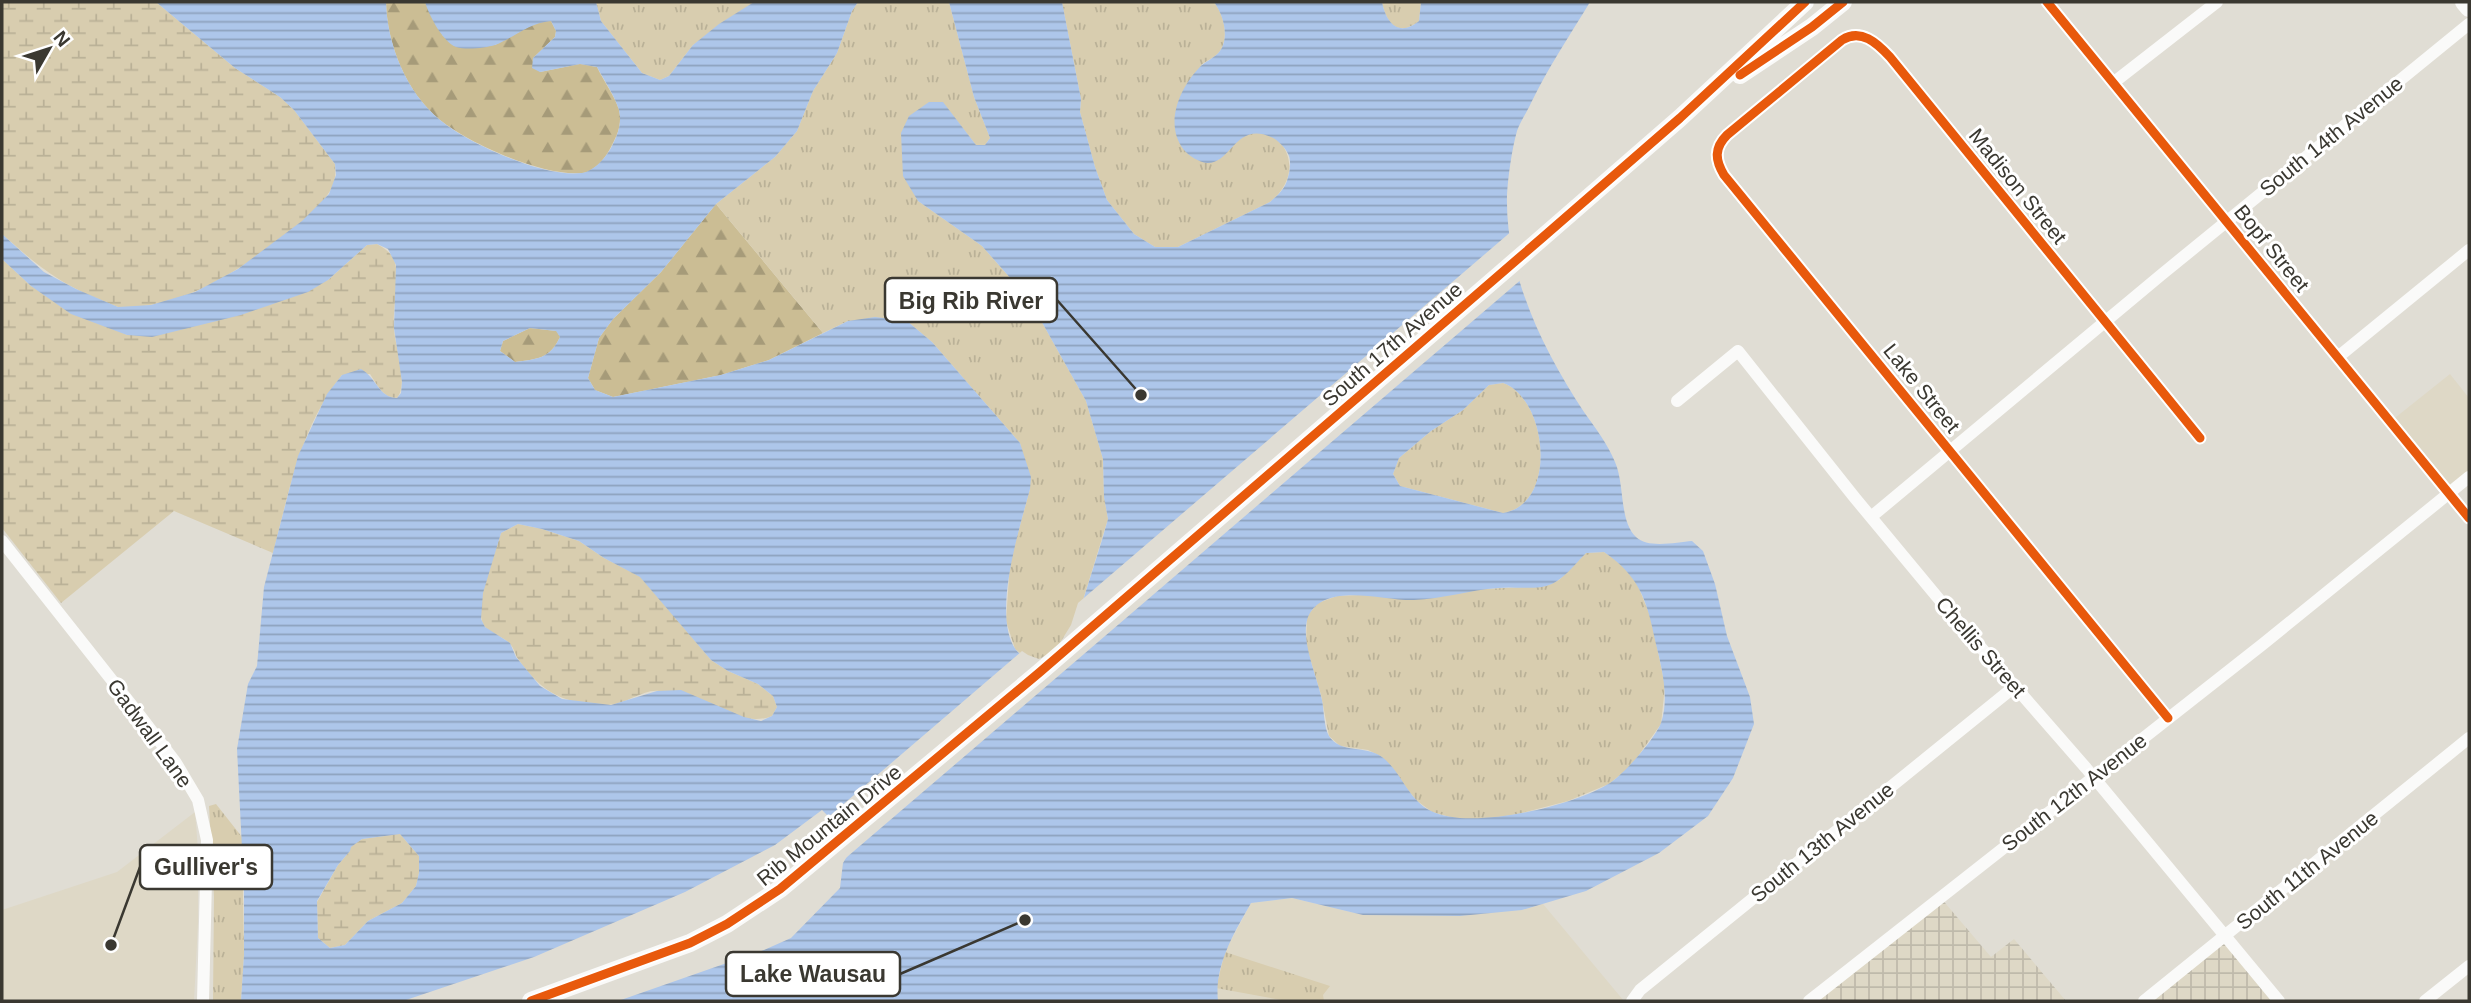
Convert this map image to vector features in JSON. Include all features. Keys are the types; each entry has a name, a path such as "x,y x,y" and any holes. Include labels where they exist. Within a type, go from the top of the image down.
{"main road":[{"name":"South 17th Avenue","path":"1110,611 1542,238 1696,103 1805,2"},
{"name":"South 17th Avenue","path":"1696,103 1812,27 1843,2"},
{"path":"2464,2 2469,8"},
{"name":"Rib Mountain Drive","path":"531,1001 697,940 756,906 813,862 1110,611"}],"street":[{"name":"Bopf Street","path":"2047,2 2469,518"},
{"path":"2113,83 2217,2"},
{"name":"South 14th Avenue","path":"1871,517 2469,24"},
{"name":"Madison Street","path":"1786,87 1848,36 1858,35 1876,44 1890,57 2200,438"},
{"name":"Lake Street","path":"1786,87 1721,142 1716,153 1718,165 2168,718"},
{"path":"2338,357 2469,250"},
{"name":"Chellis Street","path":"1677,401 1738,351 1871,517 2014,687 2094,776 2279,1001"},
{"name":"South 12th Avenue","path":"1809,1001 2469,477"},
{"name":"Gadwall Lane","path":"2,541 142,717 198,800 207,840 203,1001"},
{"name":"South 13th Avenue","path":"1632,1001 1640,990 2014,687"},
{"name":"South 11th Avenue","path":"2144,1001 2469,738"},
{"path":"2425,1001 2469,966"}],"shaded area":[{"path":"2450,374 2469,398 2469,477 2449,493 2391,421"},
{"path":"195,812 198,923 194,1001 2,1001 2,910 117,872"},
{"path":"1940,897 1991,957 2014,939 2066,1001 1809,1001"},
{"path":"1292,898 1363,915 1522,910 1543,904 1624,1001 1218,1001 1216,988 1225,952 1251,903"},
{"path":"2225,936 2279,1001 2144,1001"}],"green space":[{"path":"2,2 156,2 235,68 280,97 294,110 335,164 330,191 304,221 268,249 229,274 188,294 147,306 127,308 98,299 70,285 36,263 2,234"},
{"path":"386,2 425,2 443,36 495,45 537,22 551,21 556,31 555,37 533,58 540,72 580,64 597,67 615,99 620,115 618,133 607,154 596,167 587,172 566,173 508,157 453,129 428,109 408,81 390,34"},
{"path":"596,2 754,2 693,45 669,76 660,80 642,73 601,21"},
{"path":"858,2 949,2 974,97 990,138 985,145 976,145 943,103 918,201 982,246 1020,289 1039,317 1086,401 1103,459 1104,497 1108,519 1075,626 1058,654 1040,662 1026,658 1015,649 1006,621 1010,562 1030,489 1020,443 932,342 907,321 848,321 823,333 716,204 775,157 797,131 813,91 837,53 852,11"},
{"path":"1062,2 1214,2 1222,19 1225,39 1218,53 1201,65 1218,160 1237,140 1251,133 1264,133 1275,138 1284,147 1289,160 1289,174 1283,188 1270,202 1178,247 1155,247 1134,234 1107,200 1095,167 1080,112 1081,99"},
{"path":"1382,2 1421,2 1419,21 1405,28 1394,26"},
{"path":"716,204 823,333 769,360 721,375 613,397 595,390 588,378 599,338 613,319 661,272"},
{"path":"377,244 390,254 396,270 394,321 402,375 400,392 397,398 388,396 381,391 370,374 342,375 306,437 273,553 174,511 61,603 2,528 2,259 31,286 127,335 328,280 367,245"},
{"path":"530,328 557,331 560,337 552,350 536,359 515,362 500,351 503,341"},
{"path":"1503,383 1518,393 1529,408 1537,428 1539,472 1533,491 1521,505 1503,513 1400,486 1393,474 1399,458 1431,431 1463,410 1489,385"},
{"path":"518,524 579,541 604,558 641,577 711,660 758,684 773,696 777,707 772,716 760,719 732,715 659,691 647,692 621,703 608,705 567,699 546,689 527,671 513,647 487,629 482,621 481,601 501,533"},
{"path":"1604,552 1623,565 1636,581 1651,618 1665,686 1661,724 1631,766 1609,784 1568,801 1518,814 1481,820 1457,819 1432,812 1416,800 1382,757 1368,750 1340,746 1329,736 1321,695 1306,645 1307,616 1318,603 1337,596 1546,586 1559,580 1586,553"},
{"path":"216,804 242,837 244,955 241,1001 213,1001 214,897 209,806"},
{"path":"400,834 419,856 416,886 402,903 368,921 345,945 330,948 318,938 317,902 338,865 350,851 350,847 362,839"},
{"path":"1225,952 1330,986 1323,995 1324,1001 1287,1001 1216,988"}],"water":[{"path":"156,2 386,2 390,34 401,66 417,96 440,120 488,149 528,165 566,173 582,173 596,166 604,158 614,142 620,124 617,105 597,67 580,64 540,72 532,68 533,58 555,37 556,31 551,21 536,24 491,46 456,47 441,34 425,2 596,2 601,21 642,73 660,80 669,76 693,45 719,24 754,2 858,2 852,11 837,53 813,91 797,131 775,157 716,204 661,272 613,319 599,338 588,378 595,390 613,397 721,375 769,360 848,321 875,317 907,321 932,342 1020,443 1031,477 1010,571 1006,616 1009,635 1016,650 1027,658 1040,662 1058,654 1075,626 1102,540 1108,519 1104,497 1103,459 1086,401 1039,317 1020,289 982,246 918,201 903,176 901,133 909,116 929,102 943,102 976,145 985,145 990,138 974,97 949,2 1062,2 1081,99 1080,112 1107,200 1134,234 1155,247 1178,247 1270,202 1284,188 1290,169 1289,156 1284,147 1274,138 1259,134 1242,138 1215,162 1207,163 1189,154 1178,140 1175,130 1176,107 1185,86 1201,66 1218,53 1225,39 1224,26 1214,2 1382,2 1390,21 1399,28 1405,28 1419,21 1421,2 1590,2 1545,77 1517,131 1507,195 1512,253 1519,281 1541,336 1569,388 1615,462 1631,530 1641,541 1663,544 1692,541 1703,551 1715,584 1727,636 1750,697 1754,724 1733,778 1708,816 1659,853 1586,891 1522,910 1460,916 1363,915 1292,898 1251,903 1222,963 1218,1001 618,1001 791,938 840,888 843,863 855,843 822,810 775,845 685,892 534,957 403,1001 241,1001 244,889 237,749 248,684 257,666 264,587 298,456 327,394 342,375 361,369 386,395 397,398 401,393 402,382 394,328 396,265 388,249 377,244 367,245 328,280 308,292 241,315 152,337 127,335 71,314 31,286 3,260 2,234 44,272 118,307 151,305 195,292 238,269 302,221 329,194 336,175 335,164 294,110 280,97 235,68","holes":["530,328 556,331 560,337 547,354 536,359 515,362 500,351 503,341","1503,383 1518,393 1529,408 1537,428 1539,472 1533,491 1521,505 1503,513 1400,486 1393,474 1399,458 1431,431 1463,410 1489,385","518,524 542,529 579,541 640,577 711,660 758,684 773,696 777,707 772,716 761,721 744,717 681,690 657,691 611,705 562,699 540,686 516,657 510,643 485,627 481,619 483,593 501,533","1604,552 1626,570 1645,601 1660,660 1665,703 1661,723 1638,756 1610,783 1572,800 1522,813 1495,817 1448,816 1431,811 1416,800 1382,757 1376,753 1340,745 1329,736 1306,632 1310,613 1319,604 1330,598 1343,596 1414,600 1488,589 1540,587 1552,584 1586,553","400,834 419,856 419,873 416,886 402,903 368,921 345,945 330,948 318,938 317,901 351,847 362,839"]}],"pier":[{"path":"1513,230 1523,278 840,863 851,844 826,819 1022,651 1039,659 1055,651 1071,625 1078,603"}],"cycle path":[{"path":"531,1001 690,943 727,924 780,889 1040,672 1542,238 1680,118 1805,2"},
{"path":"1740,75 1812,27 1843,2"},
{"path":"2047,2 2469,518"},
{"path":"2168,718 1724,175 1718,159 1720,145 1727,135 1842,40 1862,36 1874,42 1890,57 2200,438"}],"place":[{"name":"Big Rib River","path":"1141,395"},
{"name":"Lake Wausau","path":"1025,920"},
{"name":"Gulliver's","path":"111,945"}]}
